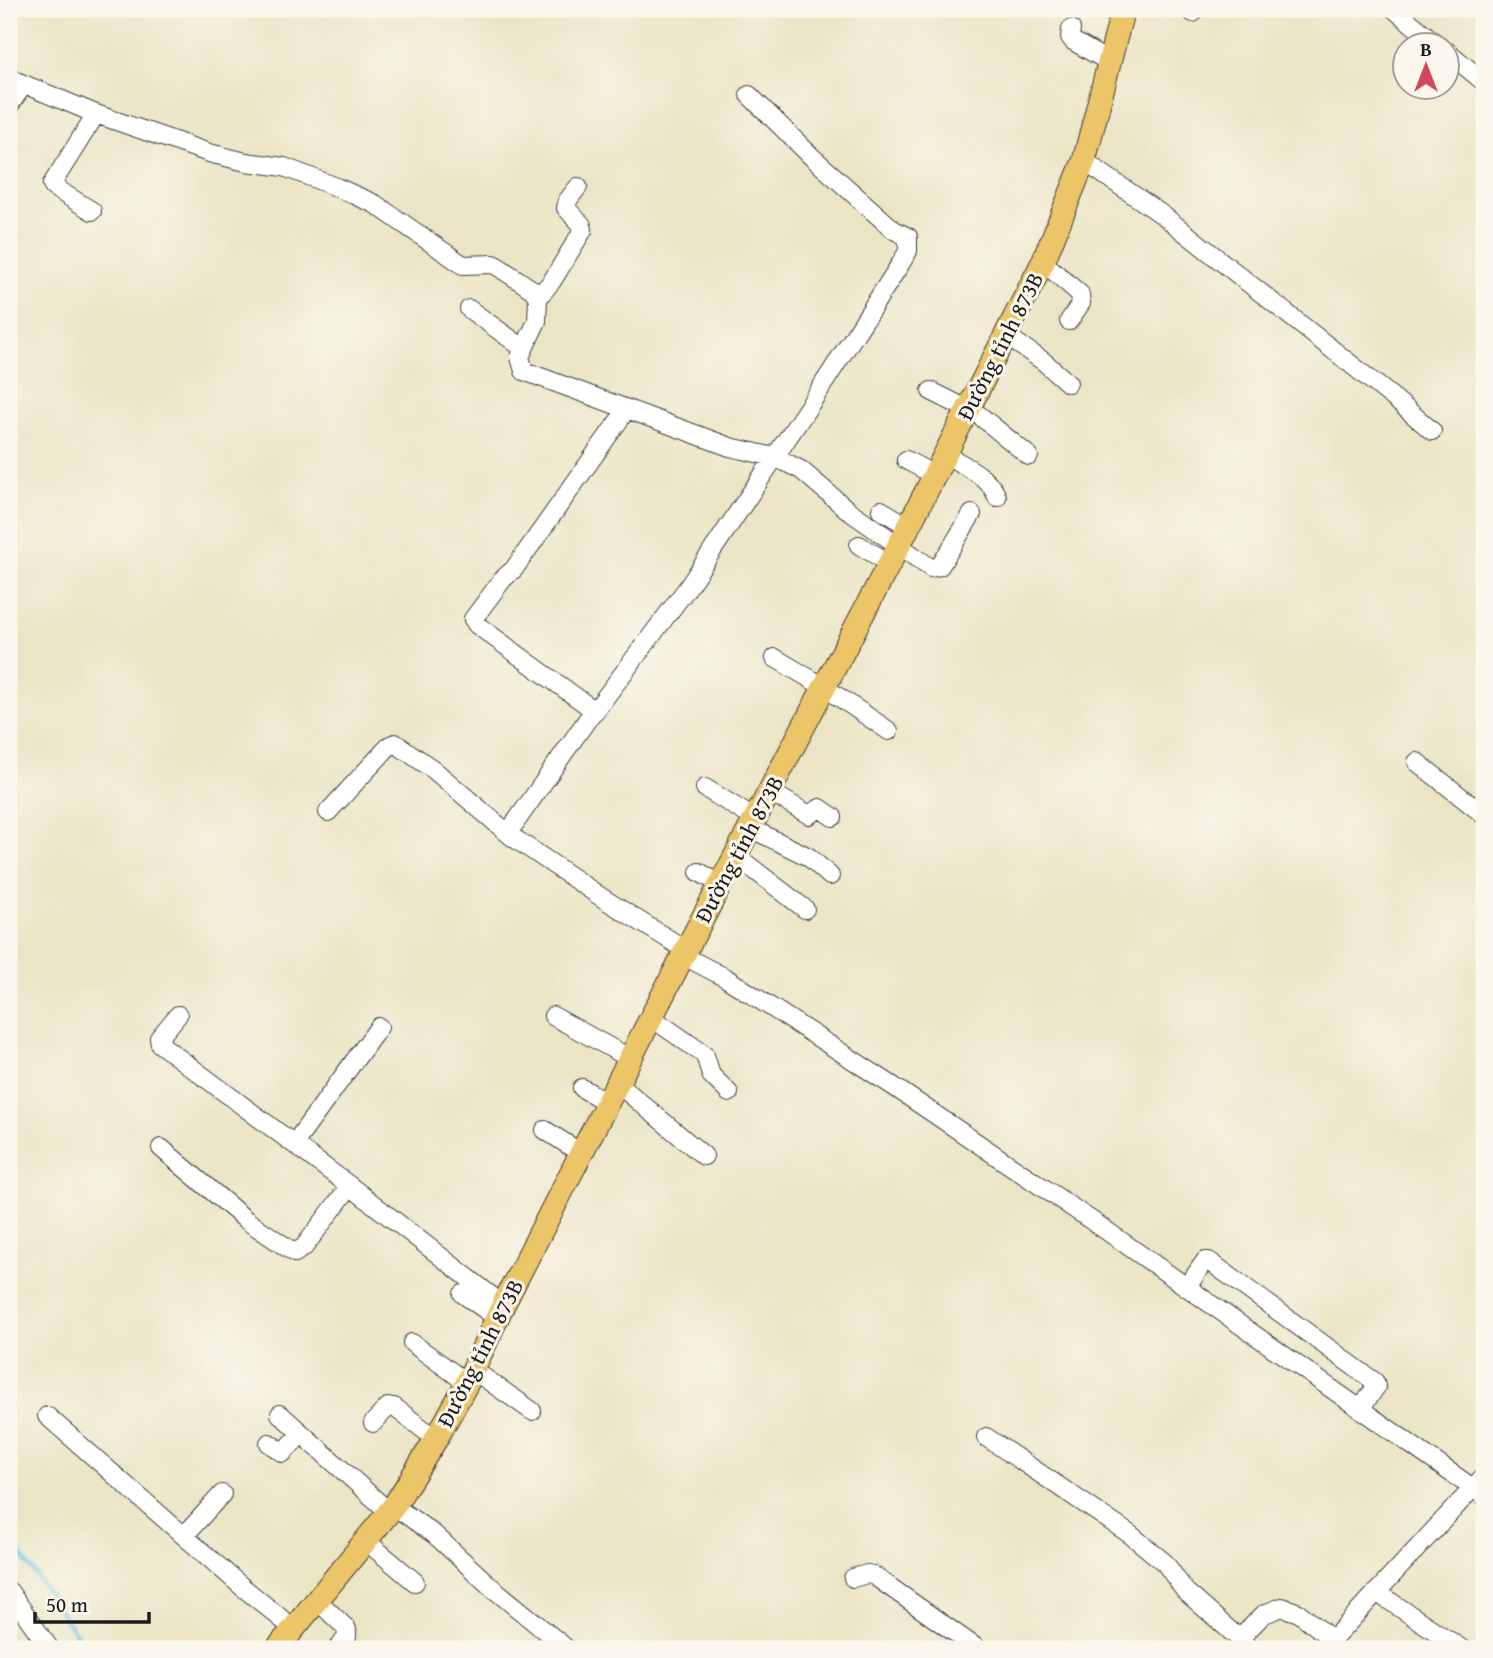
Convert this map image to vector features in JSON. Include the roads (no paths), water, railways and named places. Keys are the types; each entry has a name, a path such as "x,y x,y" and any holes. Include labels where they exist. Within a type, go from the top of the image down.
{"main road":[{"name":"Đường tỉnh 873B","path":"278,1649 366,1541 398,1512 652,1018 691,957 720,884 899,544 1043,262 1084,161 1123,9"}],"street":[{"path":"1398,10 1423,32"},
{"path":"1071,29 1070,37 1073,41 1111,63"},
{"path":"1462,64 1484,82"},
{"path":"9,106 16,81 96,114 209,153 284,167 375,204 463,265 494,264 533,289 538,298 537,320 520,357 524,371 730,447 774,457 801,470 849,511 931,568 937,568 972,514"},
{"path":"508,833 594,710 598,709 688,587 874,308 908,251 909,240 905,235 894,230 811,156 749,95"},
{"path":"92,211 52,184 96,114"},
{"path":"1084,161 1164,216 1432,431"},
{"path":"538,298 552,281 583,230 582,225 568,213 566,205 578,187"},
{"path":"1043,262 1082,296 1081,303 1069,321"},
{"path":"469,309 523,348"},
{"path":"1005,335 1068,383"},
{"path":"931,391 968,408 1029,456"},
{"path":"594,710 473,620 513,569 627,409"},
{"path":"945,454 983,478 997,497"},
{"path":"906,460 934,475"},
{"path":"881,510 899,544"},
{"path":"859,545 899,544"},
{"path":"775,658 889,731"},
{"path":"328,812 390,745 395,743 434,770 508,833 604,900 893,1086 1480,1487 1376,1592 1328,1645 1299,1613 1282,1607 1264,1614 1245,1644 1185,1591 1165,1563 1131,1535 986,1437"},
{"path":"1417,762 1484,815"},
{"path":"705,788 752,823 809,857 830,876"},
{"path":"769,791 809,815 820,808 833,817"},
{"path":"735,855 805,909"},
{"path":"699,872 720,884"},
{"path":"178,1015 159,1038 160,1044 350,1186 500,1312"},
{"path":"553,1016 631,1059"},
{"path":"652,1018 705,1055 711,1075 729,1093"},
{"path":"294,1144 379,1027"},
{"path":"582,1088 613,1093 704,1156"},
{"path":"545,1130 582,1154"},
{"path":"160,1148 246,1220 295,1253 304,1247 350,1186"},
{"path":"1187,1287 1205,1261 1209,1261 1375,1382 1376,1387 1361,1408"},
{"path":"463,1294 500,1312"},
{"path":"412,1343 532,1411"},
{"path":"373,1423 388,1407 394,1407 436,1439"},
{"path":"280,1414 398,1512 435,1535 489,1585 567,1649"},
{"path":"47,1416 294,1629"},
{"path":"269,1443 283,1453 301,1434"},
{"path":"184,1536 222,1494"},
{"path":"366,1541 415,1582"},
{"path":"853,1578 873,1575 978,1649"},
{"path":"9,1591 50,1649"},
{"path":"1376,1592 1462,1649"},
{"path":"318,1601 347,1629 347,1637 338,1649"}],"waterway":[{"path":"9,1536 86,1649"}]}
